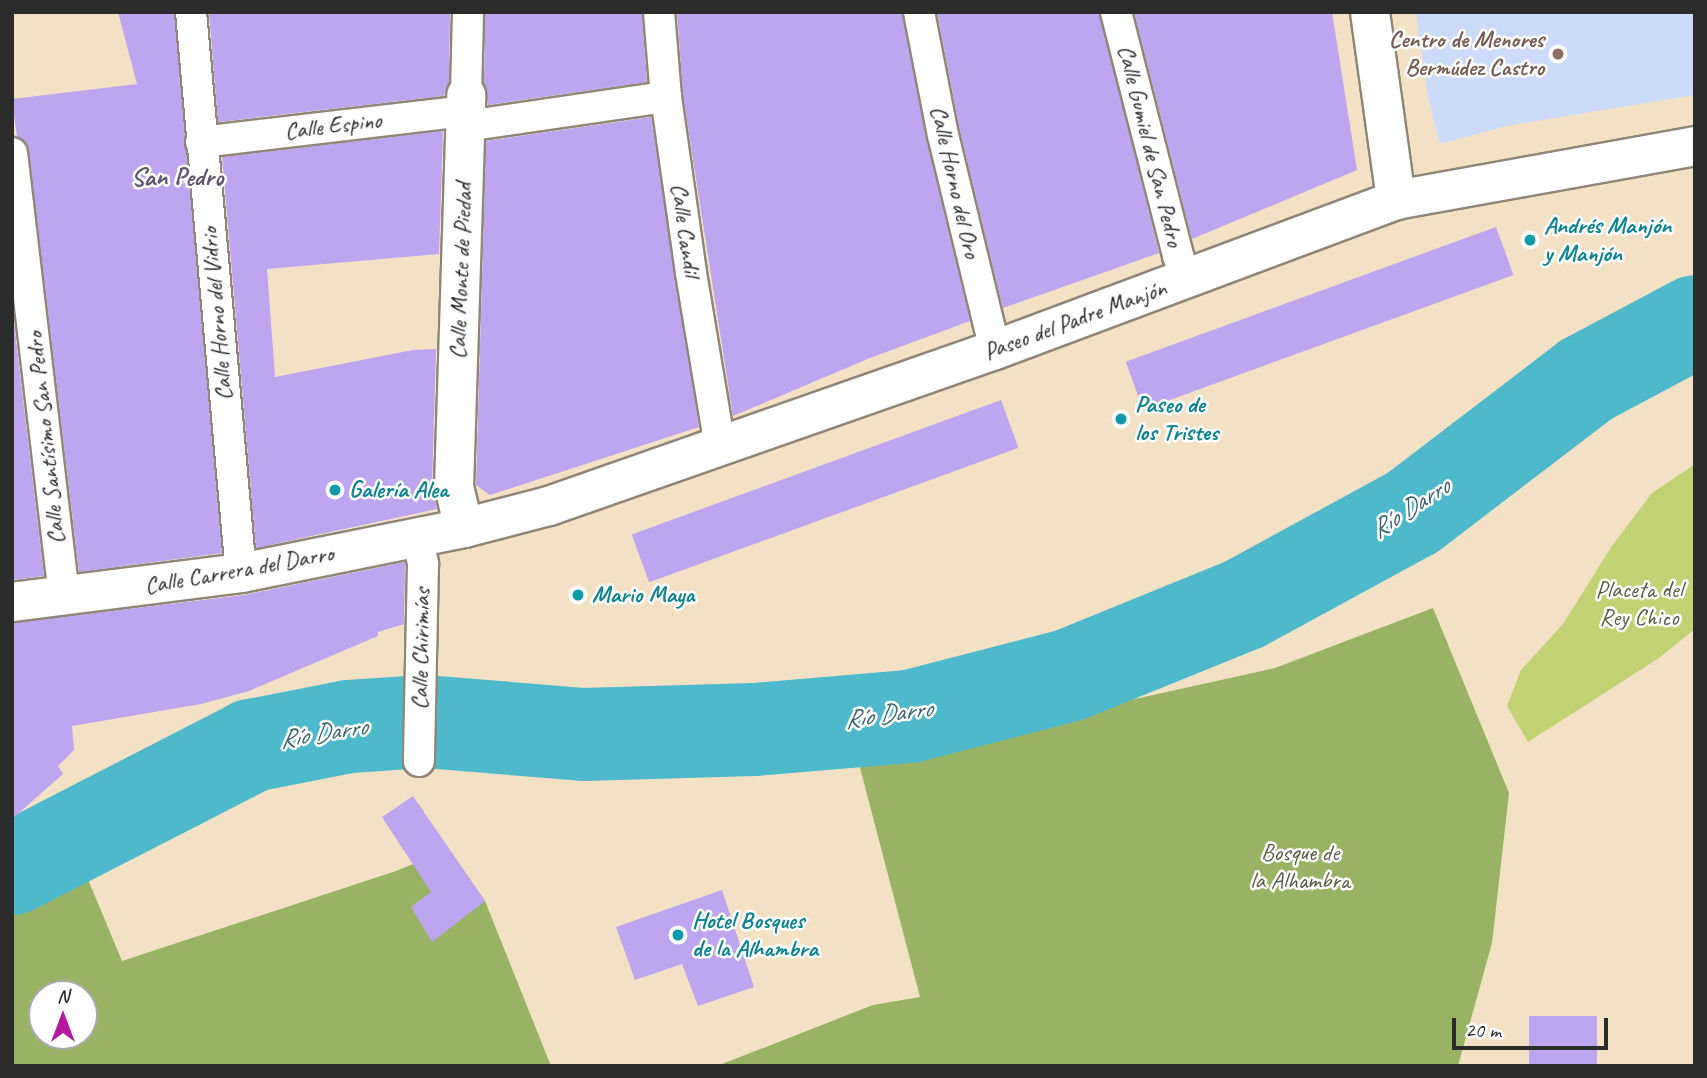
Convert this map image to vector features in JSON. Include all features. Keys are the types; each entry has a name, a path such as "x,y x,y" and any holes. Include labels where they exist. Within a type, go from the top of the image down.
{"street":[{"name":"Calle Horno del Vidrio","path":"191,12 241,573"},
{"name":"Calle Monte de Piedad","path":"464,528 454,487 468,12"},
{"name":"Calle Candil","path":"659,12 666,97 693,286 717,429 723,445"},
{"name":"Calle Horno del Oro","path":"919,12 943,135 995,350"},
{"name":"Calle Gumiel de San Pedro","path":"1116,12 1178,256 1187,278"},
{"path":"1370,12 1396,200"},
{"name":"Calle Espino","path":"201,142 466,111 666,97"},
{"name":"Paseo del Padre Manjón","path":"464,528 549,506 995,350 1396,200 1695,146"},
{"name":"Calle Santísimo San Pedro","path":"12,153 64,597"},
{"name":"Calle Carrera del Darro","path":"12,602 241,573 464,528"},
{"name":"Calle Chirimías","path":"417,537 423,564 419,761"}],"shaded area":[{"name":"Centro de Menores Bermúdez Castro","path":"1416,12 1695,12 1695,95 1506,126 1440,144 1428,98"}],"green space":[{"name":"Placeta del Rey Chico","path":"1695,464 1695,629 1659,658 1528,742 1507,706 1521,670 1563,624 1612,546 1652,493"},
{"name":"Bosque de la Alhambra","path":"1433,608 1509,793 1492,943 1458,1066 717,1066 873,1005 920,997 858,760 1275,668"},
{"path":"444,842 485,901 551,1066 12,1066 12,903 87,877 122,961 413,864"}],"building":[{"path":"118,12 174,12 222,553 79,572 29,151 26,142 17,136 12,99 137,84"},
{"path":"209,12 450,12 449,82 444,96 218,122"},
{"path":"485,12 642,12 647,82 488,105 484,83"},
{"path":"677,12 902,12 926,138 970,321 870,358 733,416 683,95"},
{"path":"937,12 1099,12 1159,253 1003,308 960,131"},
{"path":"1134,12 1332,12 1357,170 1192,239"},
{"path":"651,117 699,427 490,495 476,485 486,141"},
{"path":"443,131 439,254 267,269 275,377 413,350 436,349 432,486 437,509 256,548 222,157"},
{"path":"1496,227 1513,275 1143,410 1126,362"},
{"path":"12,306 44,576 12,580"},
{"path":"1001,400 1018,448 649,582 632,534"},
{"path":"405,562 404,624 378,632 378,636 249,691 201,704 72,726 74,750 58,766 63,774 12,819 12,623 244,595"},
{"path":"413,796 485,901 432,942 411,907 431,892 382,817"},
{"name":"Hotel Bosques de la Alhambra","path":"722,890 754,987 698,1006 682,964 635,980 616,927"},
{"path":"1529,1016 1597,1016 1597,1066 1529,1066"}],"waterway":[{"name":"Río Darro","path":"12,868 251,745 349,726 425,721 583,734 754,729 909,716 1068,675 1243,604 1412,512 1586,379 1695,321"}],"place":[{"name":"Centro de Menores Bermúdez Castro","path":"1558,54"},
{"name":"Andrés Manjón y Manjón","path":"1530,240"},
{"name":"Paseo de los Tristes","path":"1121,419"},
{"name":"Galería Alea","path":"335,490"},
{"name":"Mario Maya","path":"578,595"},
{"name":"Hotel Bosques de la Alhambra","path":"678,935"}],"district":[{"name":"San Pedro","path":"177,177"}]}
